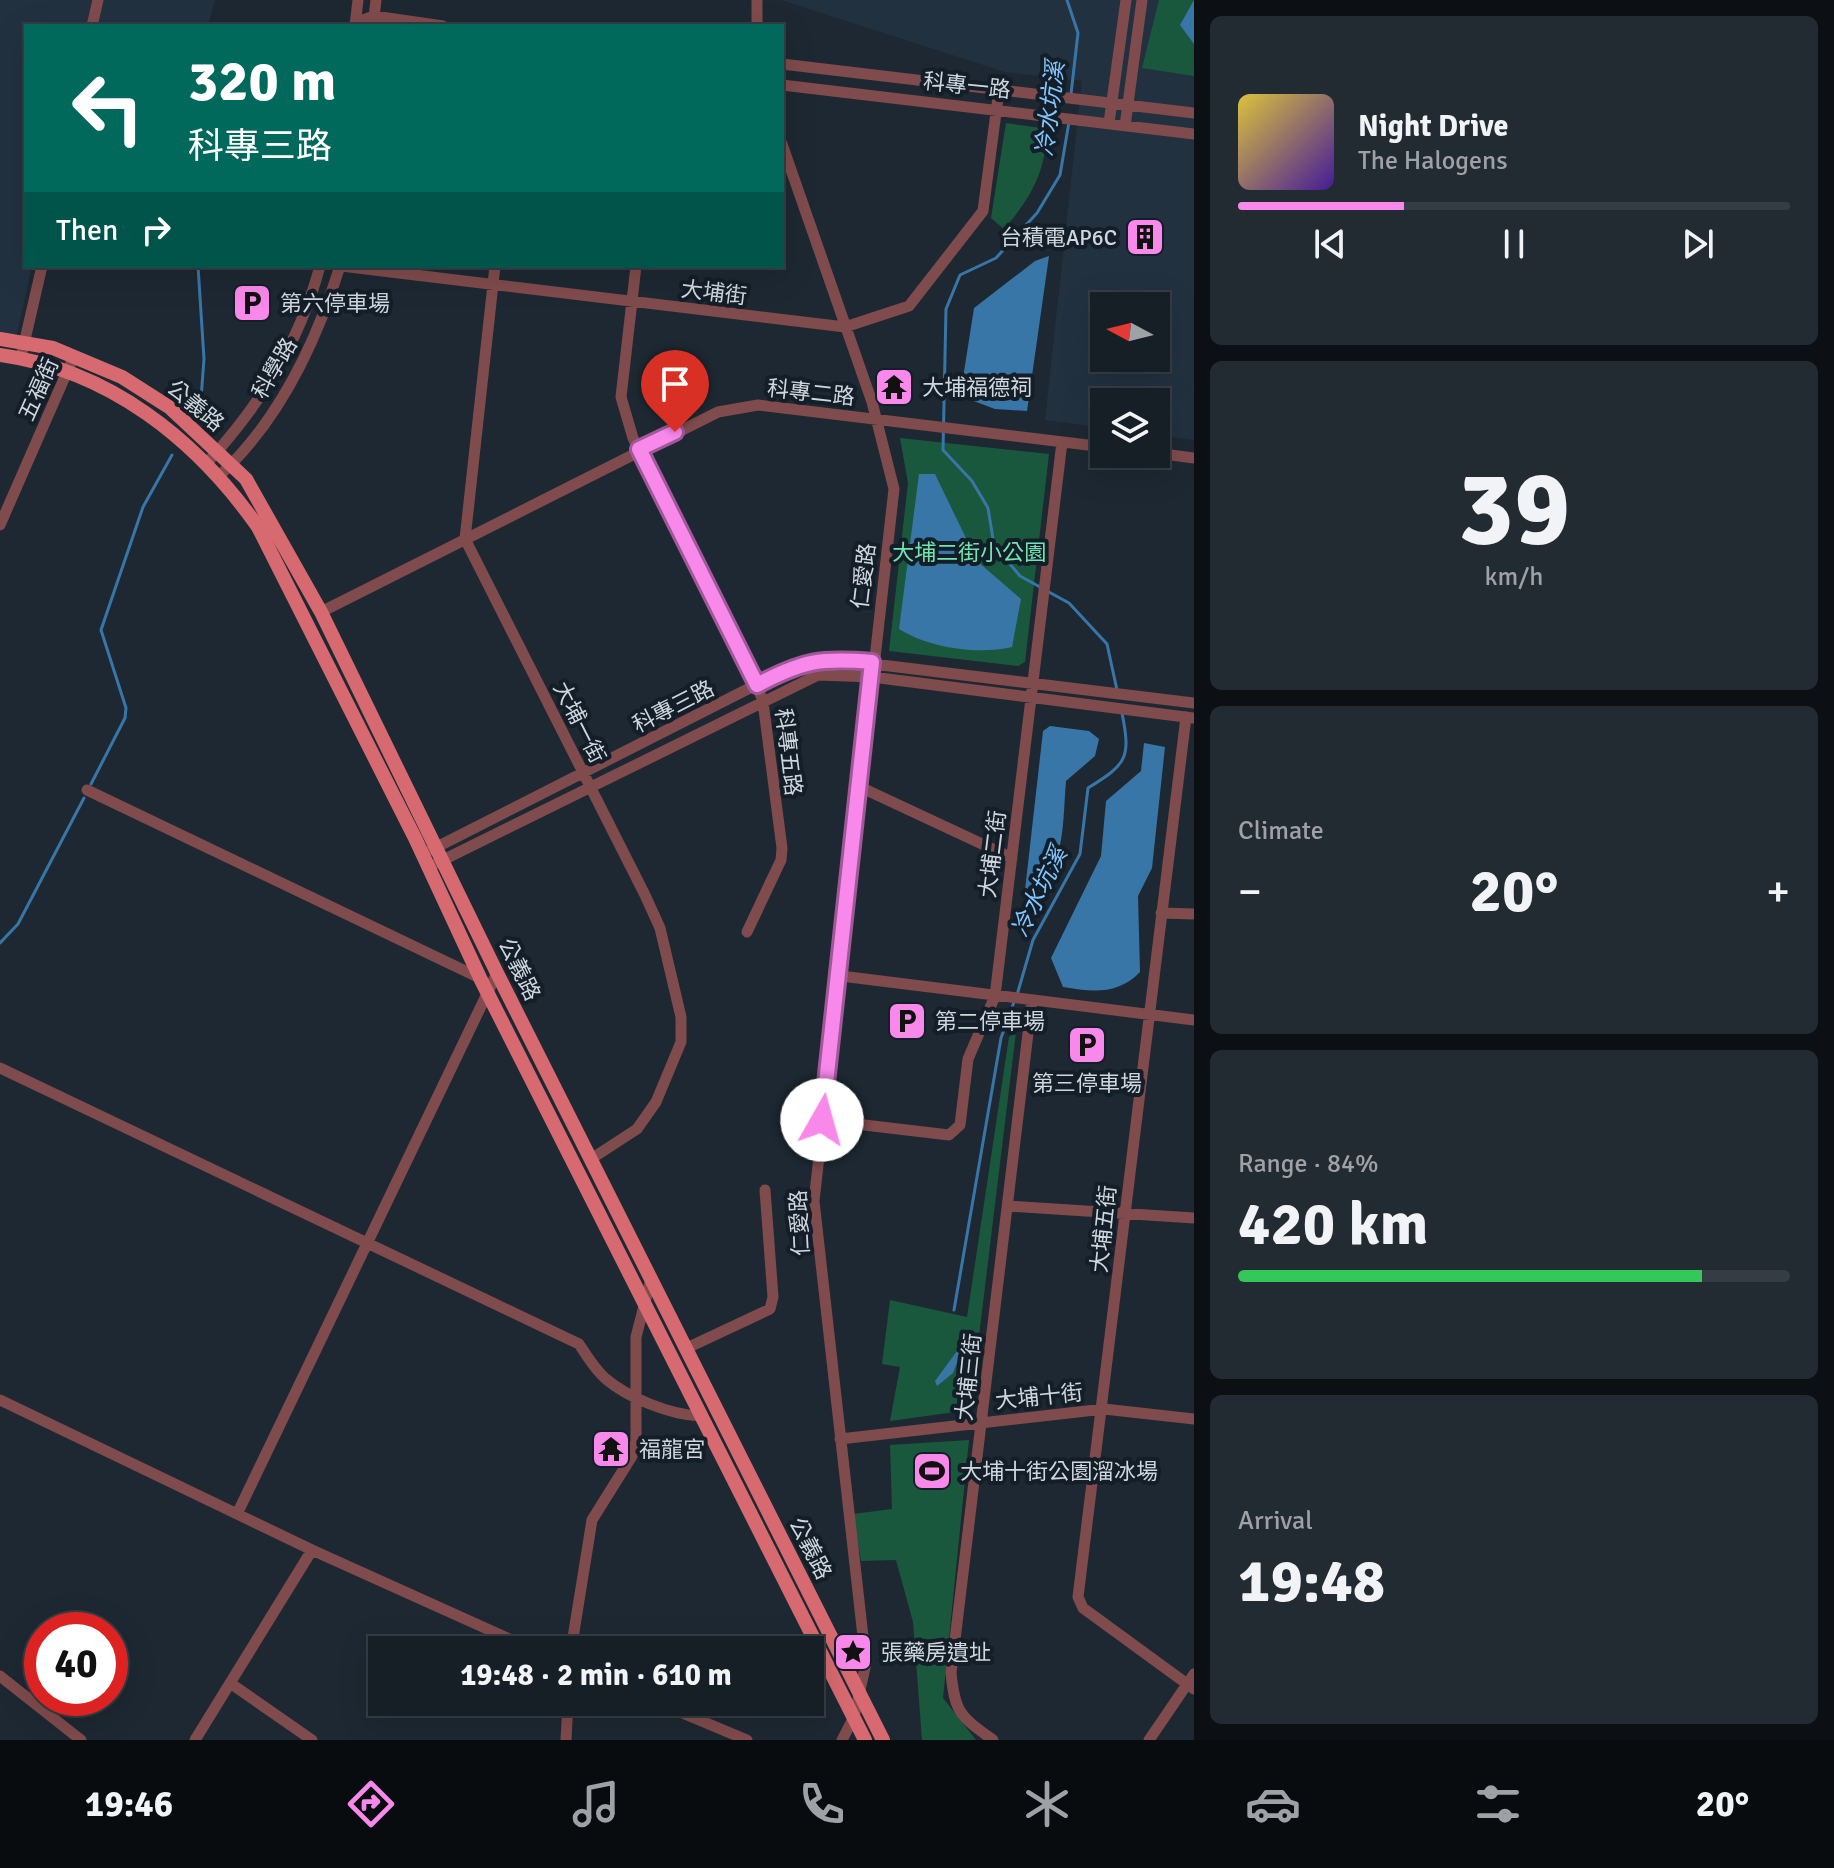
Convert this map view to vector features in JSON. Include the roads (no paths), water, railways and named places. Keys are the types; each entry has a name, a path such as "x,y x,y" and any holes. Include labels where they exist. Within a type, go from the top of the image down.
{"main road":[{"name":"公義路","path":"0,339 26,342 74,356 122,377 169,407 217,452 258,527 377,766 433,857 497,973 883,1740"},
{"name":"公義路","path":"0,355 21,357 68,371 118,394 160,420 206,464 246,479 321,612 404,779 484,986 865,1740"}],"street":[{"path":"92,24 98,0"},
{"path":"356,24 358,0"},
{"path":"376,0 374,21 415,24"},
{"path":"757,0 757,24"},
{"path":"1109,123 1126,0"},
{"path":"1125,126 1142,0"},
{"name":"科專一路","path":"784,64 1194,113"},
{"name":"科專一路","path":"784,85 1194,134"},
{"path":"845,327 909,306 983,211 999,90"},
{"name":"仁愛路","path":"784,150 877,421 894,489 872,662 841,976 814,1201 866,1663 854,1717 842,1740"},
{"path":"21,357 42,268"},
{"name":"科學路","path":"206,464 278,371 305,316 319,268"},
{"name":"科學路","path":"225,470 266,420 296,374 328,305 339,268"},
{"name":"大埔街","path":"357,268 845,327"},
{"path":"465,539 495,268"},
{"name":"科專五路","path":"636,268 621,397 639,449 763,702 782,848 781,860 747,932"},
{"name":"五福街","path":"0,525 74,356"},
{"name":"科專二路","path":"321,612 639,449 718,412 758,405 1090,445"},
{"name":"大埔二街","path":"822,1120 949,1135 960,1125 968,1059 999,996 1012,858 1062,442"},
{"path":"1170,455 1194,458"},
{"name":"大埔一街","path":"465,539 660,928 681,1017 681,1042 656,1102 637,1129 591,1159"},
{"name":"科專三路","path":"433,857 789,668 824,658 1194,703"},
{"name":"科專三路","path":"433,857 591,786 818,675 872,677 1190,718"},
{"name":"大埔五街","path":"1190,718 1161,913 1104,1409 1078,1597 1083,1608 1192,1682"},
{"path":"377,766 404,779"},
{"path":"860,787 1012,858"},
{"path":"87,790 484,986"},
{"path":"1161,913 1194,914"},
{"path":"238,1512 367,1243 484,986 497,973"},
{"path":"841,976 1194,1020"},
{"name":"大埔三街","path":"993,1740 969,1722 954,1705 951,1673 983,1422 1028,1000"},
{"path":"0,1068 579,1344 609,1382 637,1397 687,1415 700,1416"},
{"path":"687,1348 770,1309 773,1297 765,1190"},
{"path":"1007,1206 1194,1218"},
{"path":"573,1636 592,1520 632,1456 637,1397 636,1337 652,1278"},
{"path":"0,1400 312,1550 503,1636"},
{"name":"大埔十街","path":"840,1439 1104,1409 1194,1419"},
{"path":"195,1740 312,1550"},
{"path":"0,1676 81,1740"},
{"path":"1149,1740 1192,1682"},
{"path":"230,1683 312,1740"},
{"path":"566,1740 567,1716"},
{"path":"690,1716 747,1740"}],"water":[{"path":"1194,0 1194,44 1180,25"},
{"path":"1049,256 1027,411 995,409 971,400 963,378 974,308 1035,261"},
{"path":"919,474 935,474 977,561 1021,599 1012,647 984,650 954,648 924,641 899,629"},
{"path":"1050,726 1089,731 1099,739 1095,756 1066,781 1060,847 1055,862 1038,888 1024,899 1043,731"},
{"path":"1144,743 1165,747 1152,868 1138,896 1140,972 1123,985 1104,990 1063,987 1051,958 1101,856 1106,801 1141,771"},
{"path":"961,1339 966,1339 953,1373 937,1386 935,1381 960,1347"}],"waterway":[{"name":"冷水坑溪","path":"1067,0 1078,33 1071,94"},
{"name":"冷水坑溪","path":"1040,587 1020,576 994,545 988,508 972,481 943,450 946,309 960,275 996,258 1037,213 1060,175 1069,122"},
{"path":"198,268 204,359 200,412"},
{"path":"91,784 125,718 126,708 101,630 143,507 172,455"},
{"name":"冷水坑溪","path":"1047,591 1069,603 1107,644 1117,690"},
{"name":"冷水坑溪","path":"1017,995 1033,940 1080,854 1088,788 1111,772 1123,758 1126,740 1122,713"},
{"path":"0,943 18,924 84,798"},
{"name":"冷水坑溪","path":"954,1310 1001,1038 1014,1002"}],"place":[{"name":"台積電AP6C","path":"1145,237"},
{"name":"第六停車場","path":"252,303"},
{"name":"大埔福德祠","path":"894,387"},
{"name":"第二停車場","path":"907,1021"},
{"name":"第三停車場","path":"1087,1045"},
{"name":"福龍宮","path":"611,1449"},
{"name":"大埔十街公園溜冰場","path":"932,1471"},
{"name":"張藥房遺址","path":"853,1652"}],"park label":[{"name":"大埔二街小公園","path":"969,552"}]}
